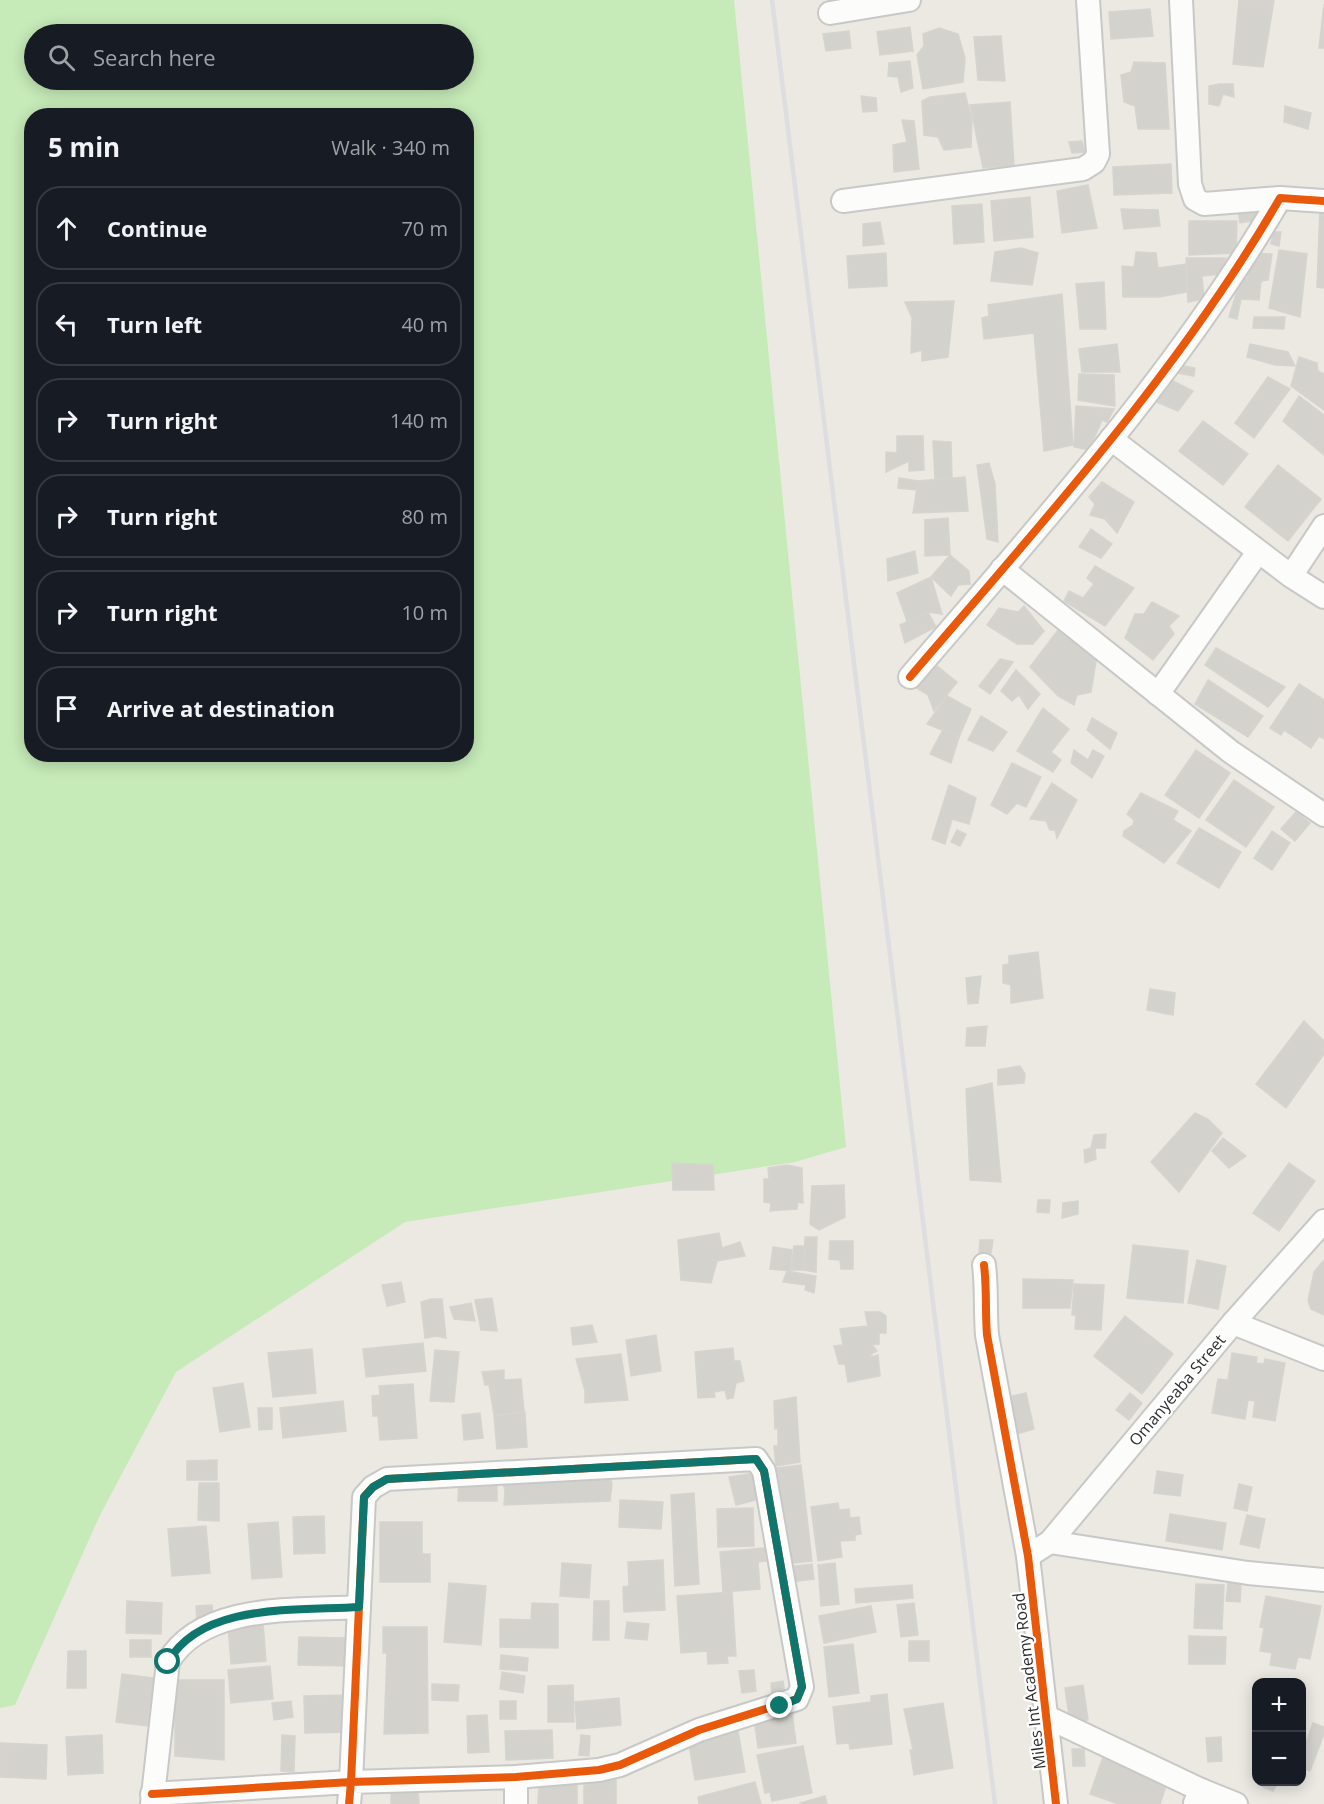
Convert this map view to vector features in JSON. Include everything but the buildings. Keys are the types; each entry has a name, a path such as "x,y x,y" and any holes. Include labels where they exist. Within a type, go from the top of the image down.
{"street":[{"path":"830,13 909,0"},
{"path":"843,201 1083,169 1094,162 1098,154 1088,0"},
{"path":"1181,0 1190,184 1195,200 1204,204 1280,198 1324,201"},
{"path":"910,677 1111,439 1250,249 1280,198"},
{"path":"1111,439 1258,552 1324,597"},
{"path":"1291,576 1324,526"},
{"path":"1158,694 1258,552"},
{"path":"1002,569 1081,629 1232,752 1323,811"},
{"name":"Omanyeaba Street","path":"1028,1556 1050,1542 1233,1323 1324,1221"},
{"name":"Miles Int Academy Road","path":"984,1265 988,1298 987,1335 1028,1556 1056,1804"},
{"path":"1233,1323 1324,1359"},
{"path":"350,1793 359,1607 364,1497 373,1487 387,1479 756,1459 764,1471 802,1687 797,1699 699,1730 620,1765 350,1793 152,1799 168,1662 175,1649 195,1634 221,1620 245,1614 359,1607"},
{"path":"1050,1542 1248,1574 1324,1580"},
{"path":"1047,1717 1197,1797 1236,1804"},
{"path":"516,1777 516,1804"}],"green space":[{"path":"0,0 734,0 846,1147 795,1162 405,1222 176,1372 100,1515 15,1705 0,1708"}],"railway":[{"path":"772,0 995,1804"}],"cycle path":[{"path":"910,677 1058,504 1153,386 1198,325 1280,198 1324,201"},
{"path":"984,1265 987,1335 1028,1556 1056,1804"},
{"path":"152,1794 351,1782 516,1777 599,1770 620,1765 699,1730 797,1699 802,1687 764,1471 756,1459 387,1479 373,1487 364,1497 351,1782 349,1804"}],"route":[{"path":"168,1662 175,1649 195,1634 221,1620 245,1614 359,1607 364,1497 373,1487 387,1479 756,1459 764,1471 802,1687 797,1699 780,1706"}]}
